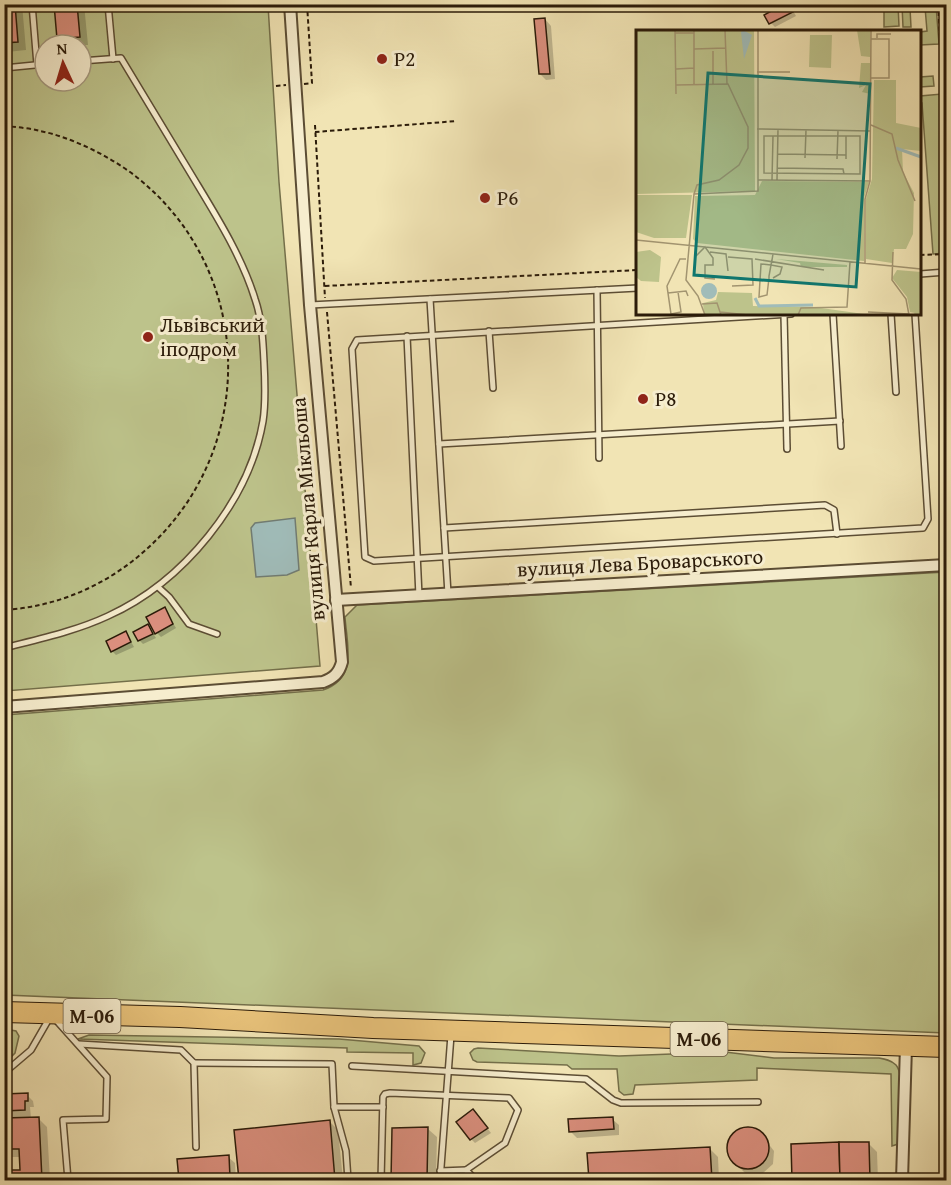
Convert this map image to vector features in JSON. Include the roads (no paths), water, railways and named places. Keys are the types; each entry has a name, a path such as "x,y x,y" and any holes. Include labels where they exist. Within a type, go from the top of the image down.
{"highway":[{"name":"М-06","path":"4,1012 946,1047"}],"street":[{"name":"вулиця Карла Мікльоша","path":"4,707 322,682 331,679 340,669 342,662 310,305 290,4"},
{"name":"вулиця Лева Броварського","path":"336,600 946,565"},
{"path":"902,1180 906,1046"}],"lane":[{"path":"32,4 34,33"},
{"path":"108,4 113,59"},
{"path":"4,648 58,634 109,616 158,587 194,554 220,521 240,488 262,421 265,378 263,338 256,300 240,263 209,204 121,58 93,61"},
{"path":"4,68 33,65"},
{"path":"921,274 946,272"},
{"path":"310,305 636,288"},
{"path":"597,290 599,458"},
{"path":"430,299 448,594"},
{"path":"767,315 357,340 352,349 365,557 374,561 417,559 918,530 927,524 915,315"},
{"path":"784,315 787,449"},
{"path":"833,315 841,446"},
{"path":"891,315 896,392"},
{"path":"489,331 493,388"},
{"path":"406,336 419,596"},
{"path":"439,444 840,421"},
{"path":"444,528 825,505 834,510 837,534"},
{"path":"158,587 170,597 189,624 217,634"},
{"path":"4,1073 31,1050 52,1015 107,1077 106,1119 63,1120 68,1180"},
{"path":"441,1180 451,1030"},
{"path":"79,1044 181,1050 194,1063 196,1147"},
{"path":"194,1063 332,1065 334,1107 346,1151 348,1180"},
{"path":"352,1066 586,1079 613,1100 621,1103 758,1102"},
{"path":"381,1180 382,1107 385,1094 446,1094 509,1098 518,1110 505,1143 466,1170 440,1171"},
{"path":"334,1107 382,1107"},
{"path":"466,1170 476,1180"}],"water":[{"path":"295,518 299,570 287,575 256,577 251,528 255,523"}],"place":[{"name":"P2","path":"382,59"},
{"name":"P6","path":"485,198"},
{"name":"Львівський іподром","path":"148,337"},
{"name":"P8","path":"643,399"}]}
